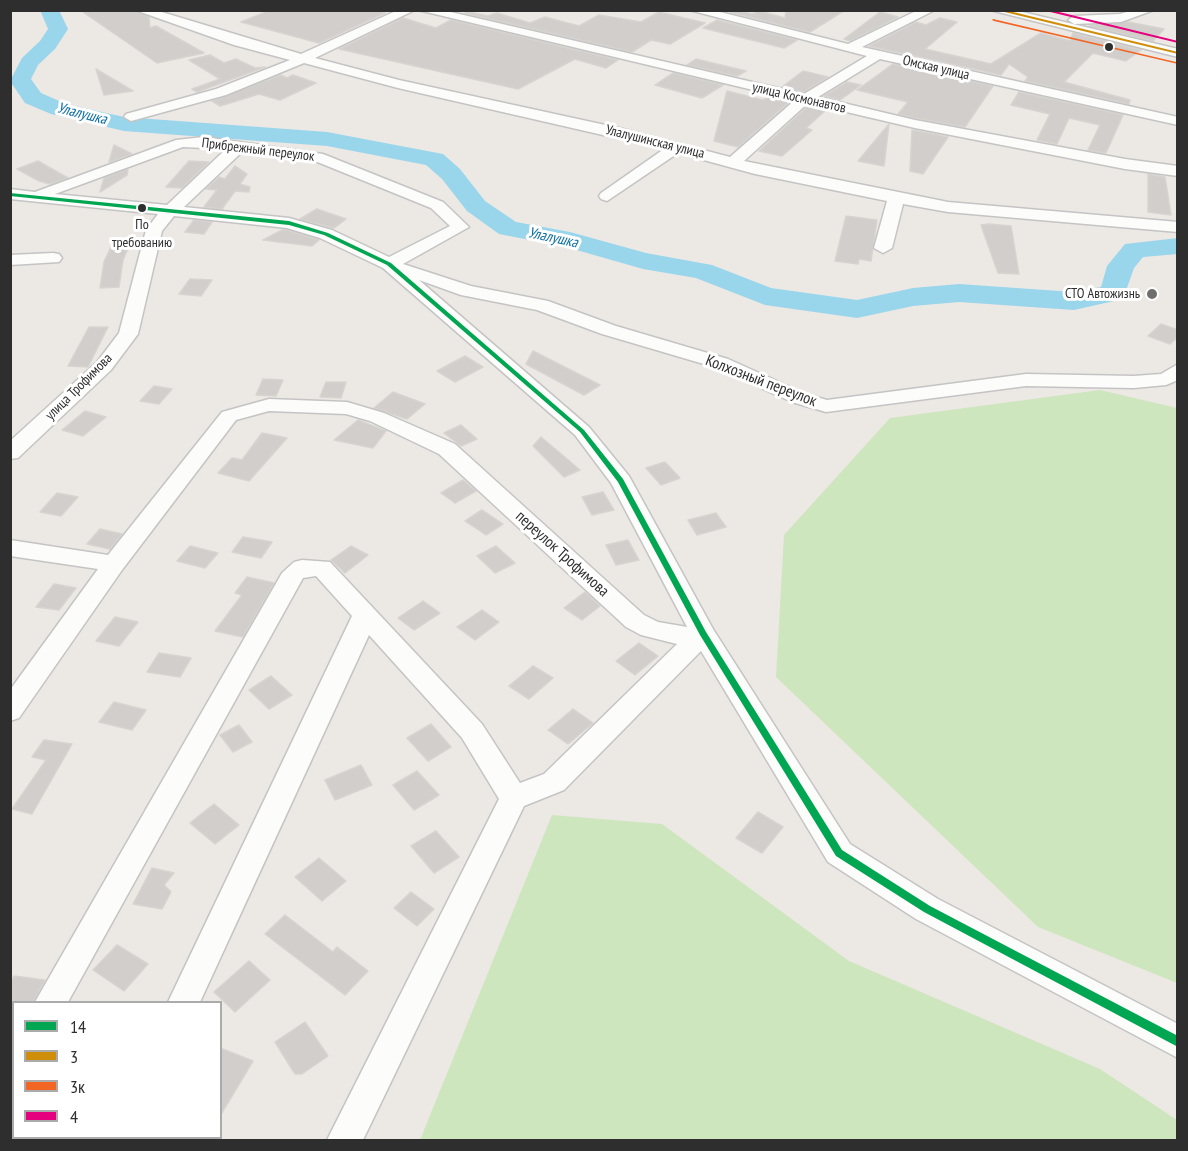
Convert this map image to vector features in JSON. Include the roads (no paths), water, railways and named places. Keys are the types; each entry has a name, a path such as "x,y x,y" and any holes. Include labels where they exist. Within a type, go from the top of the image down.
{"street":[{"path":"131,117 221,92 302,60 409,10"},
{"name":"улица Космонавтов","path":"424,10 805,99 1015,144 1178,171"},
{"name":"Омская улица","path":"695,10 878,55 1178,122"},
{"path":"850,48 928,10"},
{"path":"996,10 1178,53"},
{"path":"1040,20 1121,18 1148,10"},
{"name":"Улалушинская улица","path":"153,12 302,60 398,84 619,132 733,163 896,198 948,207 1178,227"},
{"path":"733,163 805,99 878,55"},
{"name":"Прибрежный переулок","path":"37,195 172,145 194,141 299,153 335,162 438,205 461,227 389,264"},
{"name":"улица Трофимова","path":"10,453 104,366 128,334 154,230 169,212 239,146"},
{"path":"607,196 676,147"},
{"path":"10,194 289,223 326,234 389,264 582,431 621,481 703,633 839,852 927,909 1178,1041"},
{"path":"883,248 896,198"},
{"path":"10,260 53,258"},
{"name":"Колхозный переулок","path":"389,264 467,291 541,305 609,330 721,363 799,398 826,406 1026,380 1166,380 1178,370"},
{"name":"переулок Трофимова","path":"10,711 114,564 219,426 240,411 269,405 347,408 377,417 436,442 447,449 635,621 650,629 669,634 687,636 703,633"},
{"path":"10,548 114,564"},
{"path":"52,1001 294,573 303,568 322,568 366,613 472,731 514,798"},
{"path":"184,1001 366,613"},
{"path":"345,1140 514,798 554,782 703,633"}],"waterway":[{"name":"Улалушка","path":"49,10 58,29 48,45 29,62 20,79 33,98 59,109 124,124 327,139 434,159 451,174 476,206 508,228 570,240 643,261 702,271 765,296 857,309 913,297 959,293 1074,301 1113,293 1121,266 1135,250 1178,246"}],"place":[{"name":"По требованию","path":"142,208"},
{"name":"СТО Автожизнь","path":"1152,294"}]}
